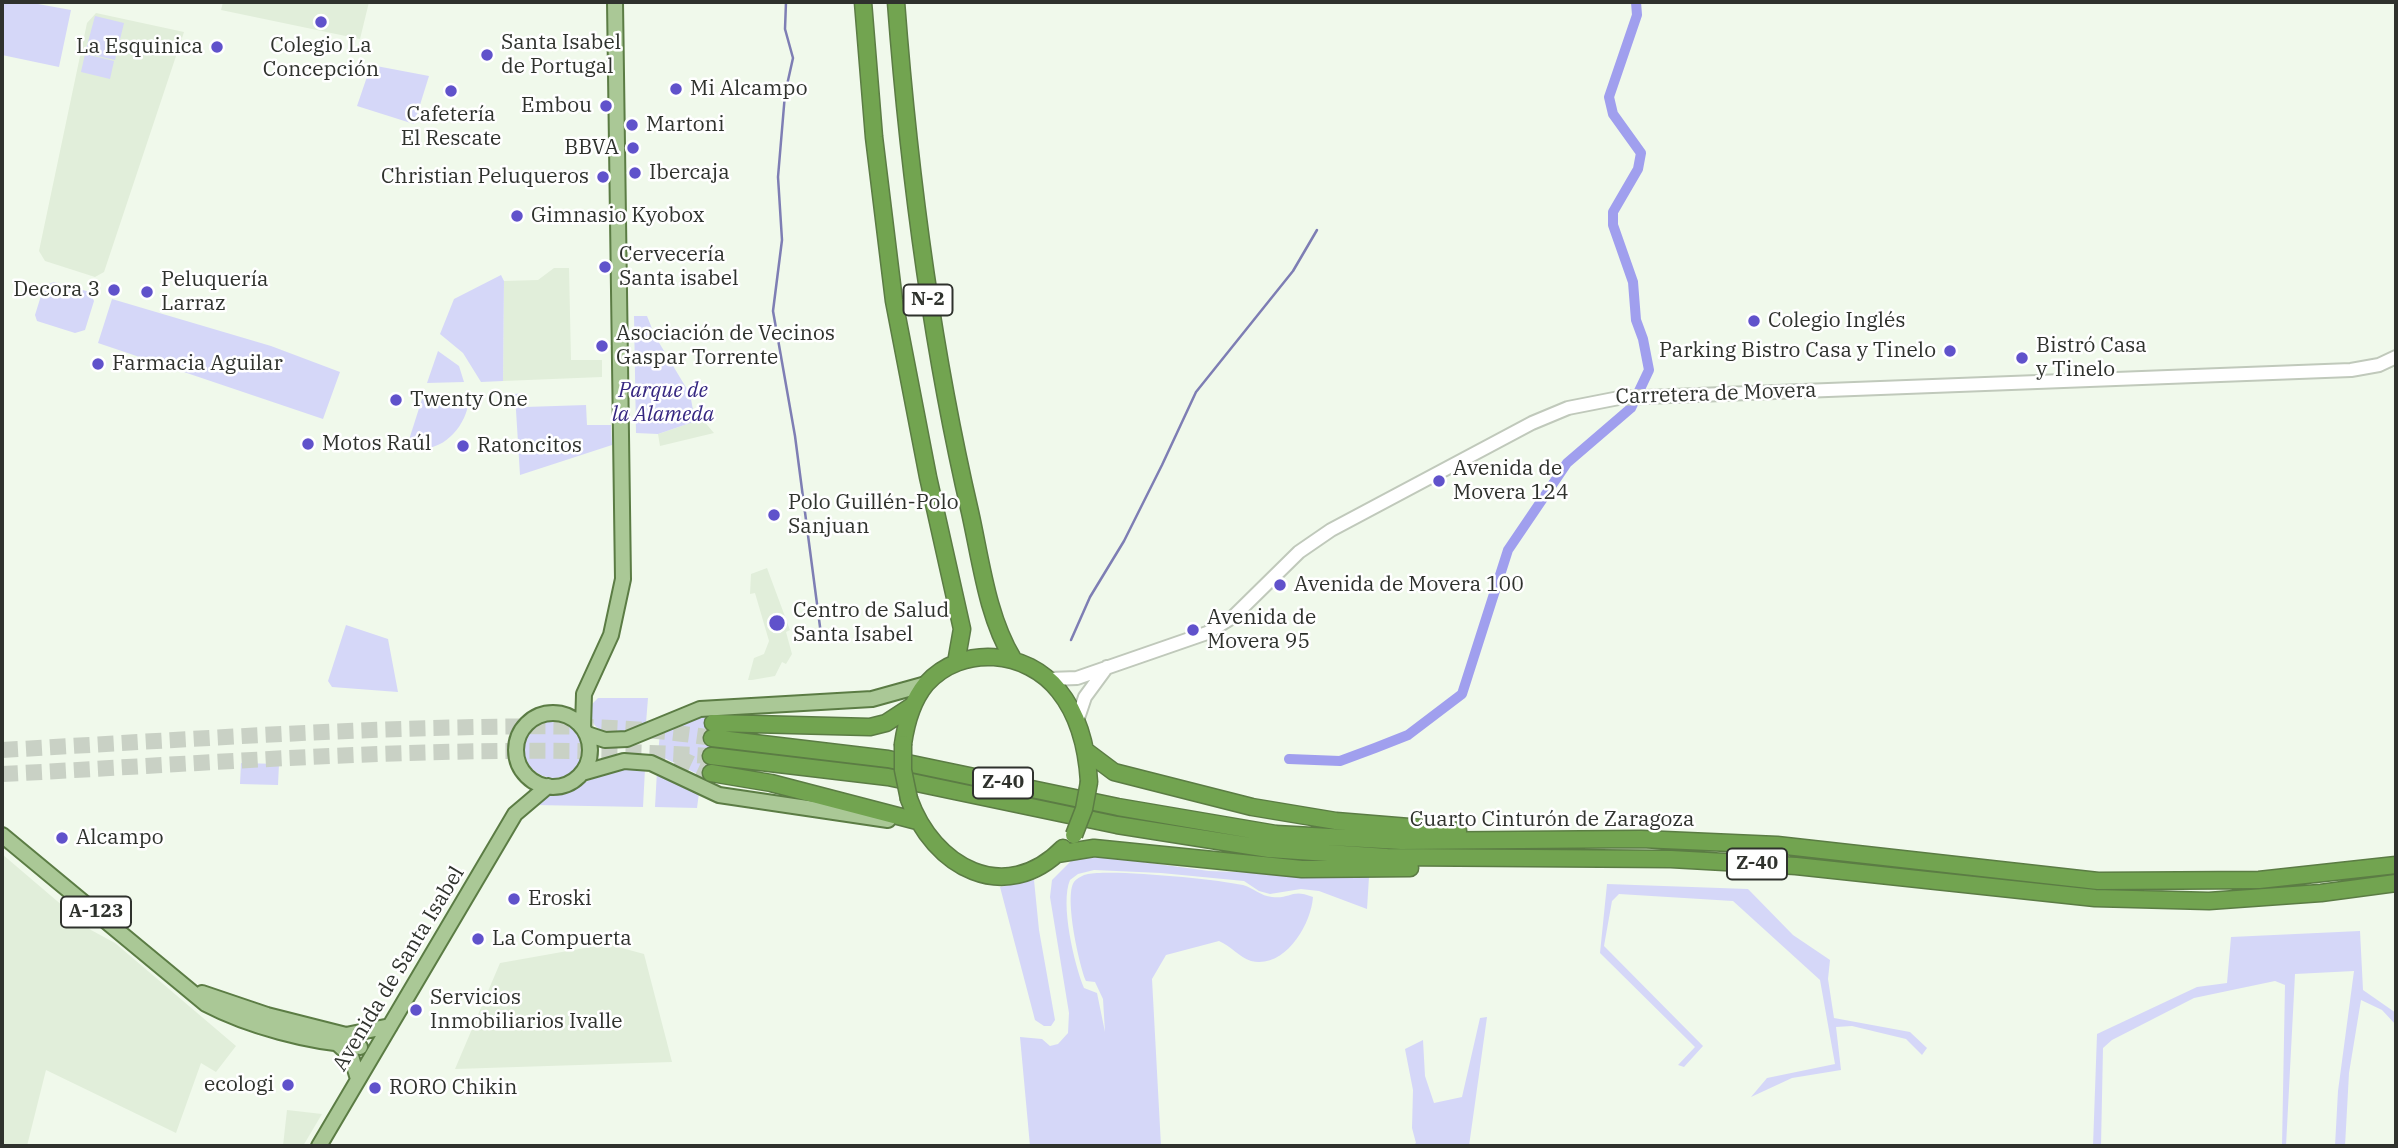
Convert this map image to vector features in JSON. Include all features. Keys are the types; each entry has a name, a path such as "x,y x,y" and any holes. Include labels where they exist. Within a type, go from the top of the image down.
{"highway":[{"name":"N-2","path":"863,2 874,137 903,351 962,629 956,663"},
{"name":"N-2","path":"896,2 904,96 930,316 954,443 989,594 1001,638 1013,659"},
{"path":"1057,854 1074,835 1084,808 1089,782 1086,751 1077,721 1067,701 1049,679 1013,659 987,657 956,663 926,684 912,706 903,744 903,770 909,799 920,825 947,858 984,875 1020,874 1057,854 1094,848 1302,869 1461,866 1510,860"},
{"name":"Cuarto Cinturón de Zaragoza","path":"912,706 886,723 870,727 713,730 888,759 1118,807 1276,834 1401,841 1567,839 1777,845 2098,881 2259,880 2396,864"},
{"path":"1086,751 1108,770 1119,774 1285,813 1405,828 1551,831 1567,839"},
{"name":"Z-40","path":"712,756 888,777 1117,825 1269,849 1387,857 1510,860 1671,859 1796,866 2095,898 2209,901 2321,893 2396,883"},
{"path":"710,773 771,783 920,825"}],"main road":[{"path":"582,773 590,754 585,730 584,694 611,635 623,579 615,2"},
{"name":"Carretera de Movera","path":"1049,679 1072,679 1207,633 1252,600 1314,541 1532,423 1589,402 1627,397 2351,370 2379,365 2396,357"},
{"path":"1077,721 1086,697 1108,667"},
{"path":"920,825 719,795 651,763 624,761 582,773 563,786 548,786 526,775 516,752 521,731 537,716 558,713 572,717 585,730 605,740 627,739 700,709 864,700 926,684"},
{"path":"558,713 584,694"},
{"name":"Avenida de Santa Isabel","path":"319,1146 515,814 526,775"},
{"name":"Avenida de Santa Isabel","path":"515,814 548,786"},
{"name":"A-123","path":"2,835 179,981 240,1007 347,1042 373,1054"},
{"name":"A-123","path":"347,1042 390,1026"},
{"path":"347,1042 358,1079"}],"shaded area":[{"name":"Colegio La Concepción","path":"223,2 369,2 360,39 221,10"},
{"path":"96,13 184,32 104,272 95,277 45,261 39,251 87,23"},
{"path":"554,268 569,268 571,360 602,360 602,377 503,381 504,281 538,280"},
{"path":"702,419 714,433 660,446 658,434"},
{"name":"Centro de Salud Santa Isabel","path":"767,568 790,630 786,632 792,654 786,664 782,662 775,676 748,680 754,658 764,654 769,641 755,593 750,594 751,574"},
{"path":"2,854 91,930 115,943 236,1046 216,1072 201,1063 176,1133 46,1070 27,1146 2,1146"},
{"path":"607,944 644,954 672,1062 455,1069 500,963"},
{"path":"287,1110 322,1114 303,1146 283,1146"}],"green space":[{"path":"2,2 27,2 71,10 59,67 2,55"},
{"path":"95,16 124,23 115,60 85,53"},
{"path":"85,54 114,61 110,79 81,72"},
{"path":"371,65 429,76 414,124 357,106"},
{"path":"501,275 504,281 503,381 481,382 463,353 440,334 454,299"},
{"path":"54,282 90,292 94,301 85,330 75,333 37,321 35,315 44,286"},
{"path":"112,299 271,346 340,372 323,419 98,343"},
{"name":"Parque de la Alameda","path":"634,316 647,316 655,336 690,394 693,410 702,419 658,434 636,433"},
{"path":"438,351 459,366 464,382 427,383"},
{"path":"524,393 525,407 586,405 587,425 611,425 612,445 520,475 515,394"},
{"path":"464,396 469,400 467,411 448,438 429,448 407,446 422,399"},
{"path":"346,625 388,639 398,692 332,687 328,681"},
{"path":"598,698 648,698 646,723 618,732 601,730 595,726 589,707"},
{"path":"714,716 710,780 658,755 660,732 694,718"},
{"path":"554,718 575,727 584,748 575,769 554,778 533,769 524,748 533,727"},
{"path":"241,763 279,764 278,785 240,784"},
{"path":"617,768 645,769 643,807 534,805 548,794 574,787"},
{"path":"657,771 699,793 697,808 655,807"},
{"path":"1092,855 1209,871 1369,877 1367,909 1319,891 1301,889 1270,894 1259,891 1244,881 1161,873 1094,870 1078,874 1070,880 1067,890 1067,918 1076,964 1084,988 1097,993 1105,1032 1103,999 1095,982 1086,981 1074,931 1071,890 1078,878 1100,873 1164,875 1243,885 1272,897 1300,893 1313,897 1301,932 1285,952 1275,958 1263,962 1251,961 1219,941 1166,955 1152,979 1161,1146 1030,1146 1020,1037 1042,1039 1050,1046 1058,1044 1068,1033 1069,1013 1050,897 1052,880 1073,859"},
{"path":"1034,880 1039,930 1055,1020 1051,1026 1044,1026 1035,1020 1000,887"},
{"path":"1607,884 1748,889 1793,935 1830,960 1828,979 1834,1018 1910,1032 1927,1048 1922,1055 1906,1039 1852,1026 1836,1027 1841,1070 1792,1078 1751,1097 1767,1078 1835,1064 1820,980 1733,901 1619,894 1612,901 1604,946 1703,1046 1684,1067 1678,1065 1695,1047 1600,953"},
{"path":"2360,931 2363,990 2396,1013 2396,1025 2382,1010 2361,1000 2349,1073 2345,1146 2335,1146 2338,1091 2354,971 2295,974 2286,1146 2282,1146 2285,985 2275,981 2194,998 2112,1040 2103,1048 2101,1146 2093,1146 2097,1034 2197,987 2227,983 2231,937"},
{"path":"1487,1017 1469,1146 1412,1146 1416,1143 1412,1128 1413,1090 1405,1049 1423,1040 1425,1076 1434,1103 1462,1097 1480,1018"}],"waterway":[{"path":"786,2 785,29 793,58 785,94 778,177 782,240 773,311 795,436 822,642"},
{"path":"1289,759 1340,761 1375,748 1408,735 1462,694 1508,550 1567,463 1631,408 1649,370 1636,320 1633,282 1613,225 1613,212 1638,169 1641,153 1613,114 1609,97 1637,15 1636,2"},
{"path":"1071,640 1090,597 1124,541 1196,392 1293,271 1317,230"}],"tunnel":[{"path":"2,750 432,728 607,728 712,738"},
{"path":"2,774 445,752 622,752 711,756"},
{"path":"677,757 711,773"}],"place":[{"name":"Colegio La Concepción","path":"321,22"},
{"name":"La Esquinica","path":"217,47"},
{"name":"Santa Isabel de Portugal","path":"487,55"},
{"name":"Mi Alcampo","path":"676,89"},
{"name":"Cafetería El Rescate","path":"451,91"},
{"name":"Embou","path":"606,106"},
{"name":"Martoni","path":"632,125"},
{"name":"BBVA","path":"633,148"},
{"name":"Ibercaja","path":"635,173"},
{"name":"Christian Peluqueros","path":"603,177"},
{"name":"Gimnasio Kyobox","path":"517,216"},
{"name":"Cervecería Santa isabel","path":"605,267"},
{"name":"Decora 3","path":"114,290"},
{"name":"Peluquería Larraz","path":"147,292"},
{"name":"Colegio Inglés","path":"1754,321"},
{"name":"Asociación de Vecinos Gaspar Torrente","path":"602,346"},
{"name":"Parking Bistro Casa y Tinelo","path":"1950,351"},
{"name":"Bistró Casa y Tinelo","path":"2022,358"},
{"name":"Farmacia Aguilar","path":"98,364"},
{"name":"Twenty One","path":"396,400"},
{"name":"Motos Raúl","path":"308,444"},
{"name":"Ratoncitos","path":"463,446"},
{"name":"Avenida de Movera 124","path":"1439,481"},
{"name":"Polo Guillén-Polo Sanjuan","path":"774,515"},
{"name":"Avenida de Movera 100","path":"1280,585"},
{"name":"Centro de Salud Santa Isabel","path":"777,623"},
{"name":"Avenida de Movera 95","path":"1193,630"},
{"name":"Alcampo","path":"62,838"},
{"name":"Eroski","path":"514,899"},
{"name":"La Compuerta","path":"478,939"},
{"name":"Servicios Inmobiliarios Ivalle","path":"416,1010"},
{"name":"ecologi","path":"288,1085"},
{"name":"RORO Chikin","path":"375,1088"}]}
